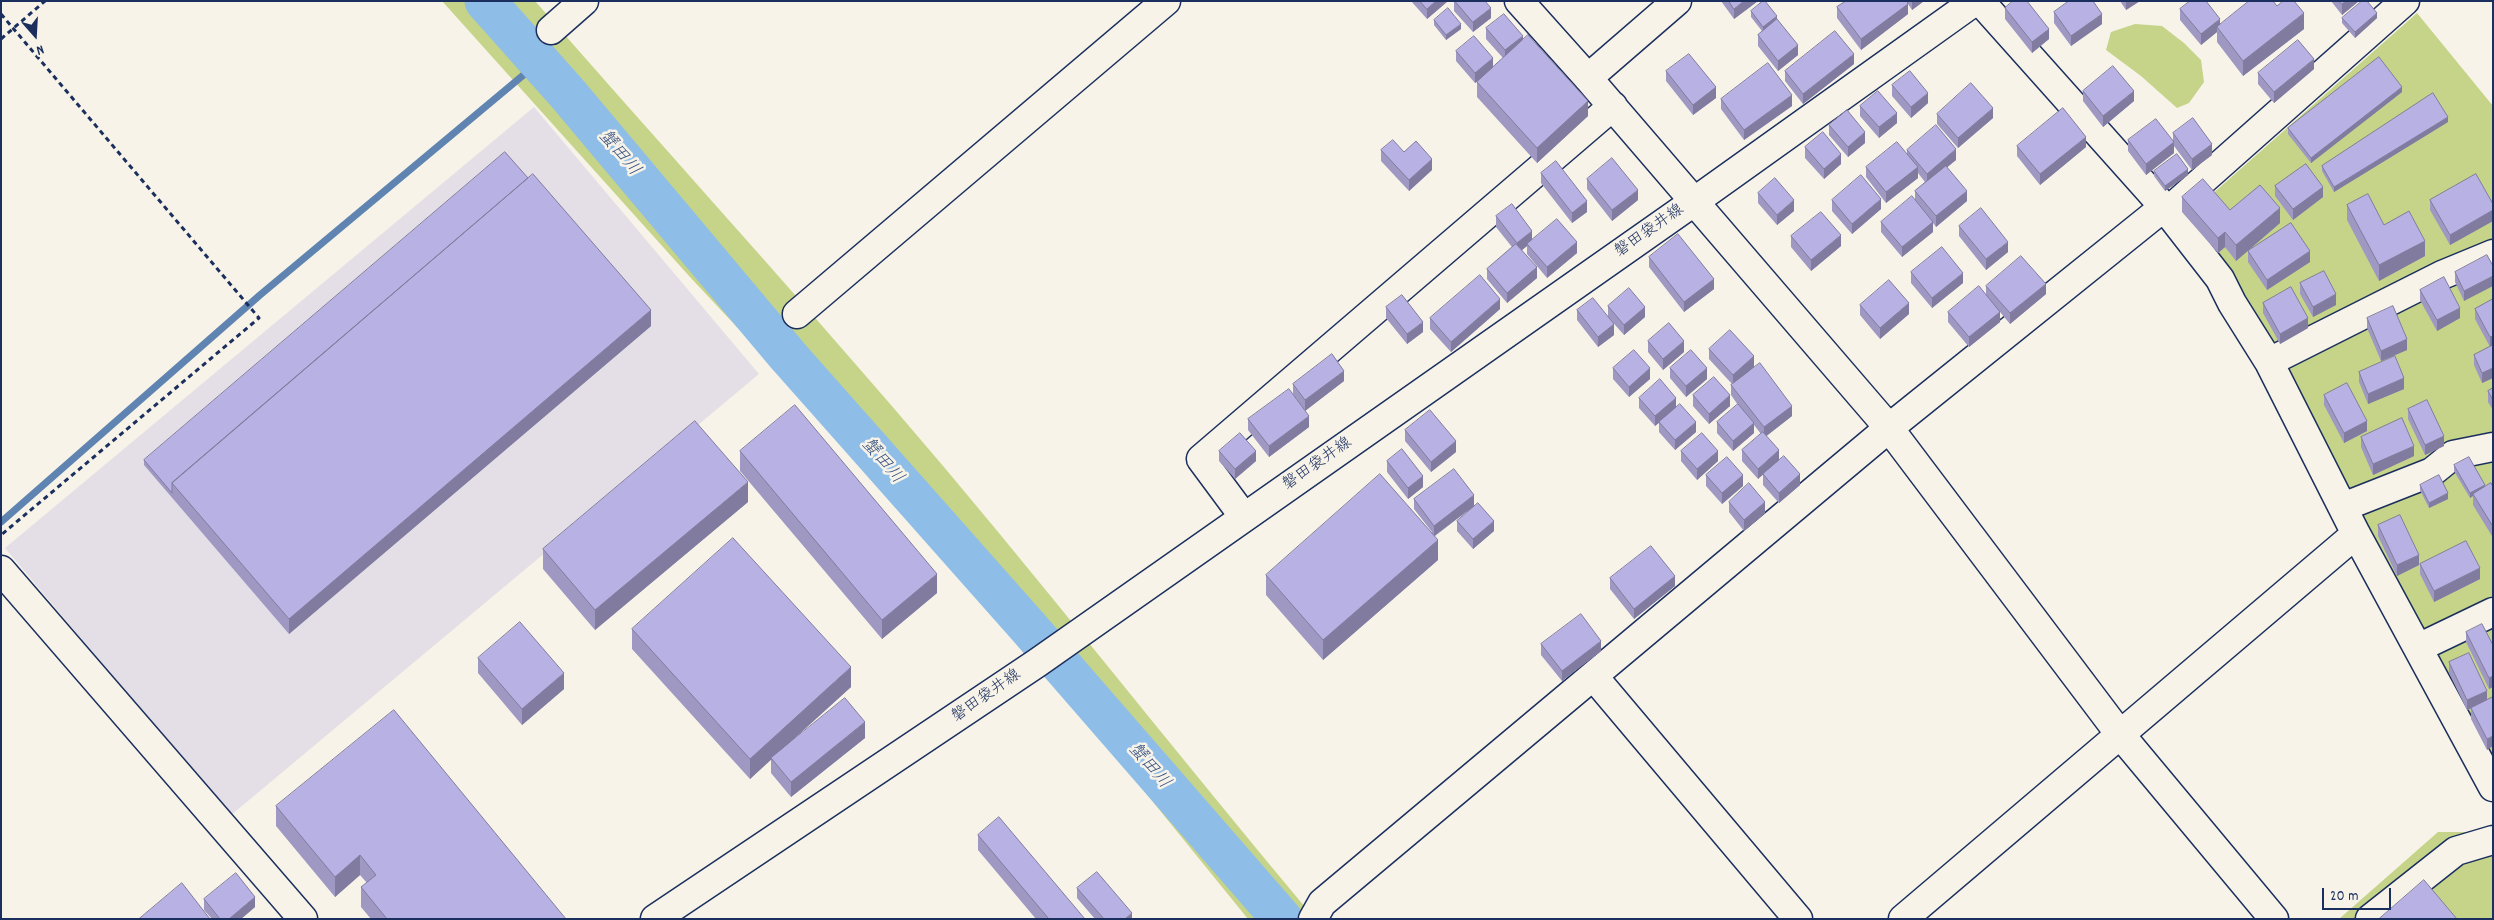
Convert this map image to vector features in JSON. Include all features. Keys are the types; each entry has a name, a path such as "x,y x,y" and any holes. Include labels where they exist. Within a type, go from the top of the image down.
{"street":[{"path":"551,30 584,1"},
{"path":"797,314 1166,1"},
{"path":"1518,1 1613,106 1889,428 2118,733 2274,919"},
{"path":"1588,78 1677,1"},
{"name":"磐田袋井線","path":"655,919 1037,663 1695,201 1974,1"},
{"path":"1980,1 2166,209 2220,279 2232,303 2269,362 2356,534 2493,787"},
{"path":"1312,919 1322,903 1889,428 2166,209 2406,1"},
{"path":"1244,517 1201,459 1613,106"},
{"path":"2269,362 2442,275 2493,254"},
{"path":"2343,507 2432,472 2453,455 2493,447"},
{"path":"1903,919 2118,733 2356,534"},
{"path":"1,570 304,919"},
{"path":"2418,648 2493,612"},
{"path":"1594,677 1798,919"},
{"path":"2370,919 2456,851 2493,840"},
{"path":"669,919 692,895"}],"path":[{"path":"1,38 45,1"},
{"path":"1,14 259,318 1,535"}],"shaded area":[{"path":"534,107 759,374 230,816 5,548"}],"green space":[{"path":"442,1 535,1 803,303 945,468 1315,919 1248,919 968,574 690,277"},
{"path":"2417,13 2493,106 2493,784 2236,280 2184,219"},
{"path":"2135,24 2162,26 2184,43 2201,60 2204,82 2189,103 2177,108 2141,76 2106,50 2111,32"},
{"path":"2438,832 2493,832 2493,919 2339,919"}],"building":[{"path":"1420,1 1436,1 1427,9"},
{"path":"1455,1 1485,1 1491,8 1473,22"},
{"path":"1729,1 1744,1 1734,9"},
{"path":"1763,1 1777,16 1763,27 1751,11"},
{"path":"1846,1 1907,1 1908,4 1861,39 1837,7"},
{"path":"2013,1 2027,1 2049,29 2032,42 2005,8"},
{"path":"2069,1 2093,1 2102,14 2071,36 2054,12"},
{"path":"2190,1 2206,1 2220,19 2201,34 2180,9"},
{"path":"2249,1 2273,1 2277,6 2283,1 2294,1 2304,13 2243,61 2217,27"},
{"path":"2362,1 2367,1 2377,13 2355,32 2342,18"},
{"path":"1448,8 1461,24 1446,35 1434,20"},
{"path":"1504,14 1523,36 1505,50 1486,28"},
{"path":"1777,19 1798,45 1778,61 1758,35"},
{"path":"1835,31 1854,54 1803,94 1785,71"},
{"path":"1528,35 1588,101 1537,148 1477,82"},
{"path":"1474,36 1493,58 1475,73 1456,51"},
{"path":"2298,40 2314,59 2274,92 2258,73"},
{"path":"1689,54 1716,87 1693,105 1666,71"},
{"path":"2379,57 2402,87 2311,158 2288,128"},
{"path":"1768,63 1792,95 1744,130 1721,99"},
{"path":"2113,66 2134,91 2103,116 2083,91"},
{"path":"1910,71 1928,93 1911,107 1892,85"},
{"path":"1971,83 1993,108 1958,138 1937,114"},
{"path":"1878,91 1897,113 1879,127 1860,106"},
{"path":"2433,93 2448,117 2334,187 2322,166"},
{"path":"2063,108 2086,137 2040,174 2017,146"},
{"path":"1847,110 1865,132 1848,147 1829,125"},
{"path":"2193,118 2212,144 2192,159 2173,133"},
{"path":"2156,119 2174,142 2146,164 2128,140"},
{"path":"1936,125 1956,149 1927,174 1907,150"},
{"path":"1823,132 1841,154 1824,169 1805,147"},
{"path":"1393,140 1404,152 1416,141 1432,159 1409,180 1381,150"},
{"path":"1897,142 1918,167 1886,192 1866,167"},
{"path":"505,152 528,178 172,483 172,493 144,460"},
{"path":"2177,154 2188,169 2165,186 2154,171"},
{"path":"1612,158 1638,190 1612,210 1587,179"},
{"path":"1556,161 1587,201 1572,213 1541,173"},
{"path":"2306,164 2323,187 2293,209 2275,186"},
{"path":"1946,166 1967,191 1936,216 1915,191"},
{"path":"533,174 651,310 289,619 172,483"},
{"path":"2476,174 2493,204 2493,210 2450,235 2430,200"},
{"path":"1861,175 1881,199 1852,224 1832,200"},
{"path":"1775,178 1794,200 1777,215 1758,193"},
{"path":"2203,179 2230,210 2260,185 2280,208 2236,245 2225,232 2218,238 2182,197"},
{"path":"2368,194 2384,225 2409,211 2425,241 2379,265 2347,205"},
{"path":"1912,196 1933,222 1902,247 1881,222"},
{"path":"1512,204 1532,231 1517,243 1496,216"},
{"path":"1981,208 2008,242 1986,259 1959,226"},
{"path":"1821,212 1841,235 1811,260 1791,236"},
{"path":"1557,219 1577,242 1547,267 1527,244"},
{"path":"2291,223 2310,251 2267,280 2248,251"},
{"path":"1678,234 1714,279 1684,302 1649,257"},
{"path":"1516,244 1537,267 1507,293 1487,269"},
{"path":"1942,247 1963,273 1932,298 1911,272"},
{"path":"2487,255 2493,266 2493,276 2464,291 2455,272"},
{"path":"2021,256 2046,284 2010,313 1986,286"},
{"path":"2324,271 2336,294 2313,307 2300,283"},
{"path":"1480,275 1500,299 1451,342 1430,318"},
{"path":"2444,277 2460,308 2437,320 2420,290"},
{"path":"1889,280 1909,303 1880,328 1860,305"},
{"path":"1979,286 2000,312 1969,337 1948,312"},
{"path":"2291,287 2308,318 2280,334 2263,303"},
{"path":"1629,288 1645,307 1624,325 1608,306"},
{"path":"1402,295 1423,322 1407,334 1386,307"},
{"path":"1593,298 1614,324 1598,337 1577,310"},
{"path":"2493,299 2493,336 2490,337 2475,309"},
{"path":"2393,306 2407,339 2381,351 2367,318"},
{"path":"1669,323 1684,341 1663,359 1648,341"},
{"path":"1730,330 1754,356 1733,375 1709,349"},
{"path":"2493,345 2493,368 2482,373 2474,355"},
{"path":"1634,350 1650,368 1629,387 1613,368"},
{"path":"1691,350 1707,368 1686,386 1670,368"},
{"path":"1332,354 1344,371 1305,400 1293,384"},
{"path":"2395,356 2404,378 2368,394 2359,372"},
{"path":"1760,363 1792,406 1764,427 1731,385"},
{"path":"1714,377 1730,395 1709,414 1693,395"},
{"path":"1660,379 1676,398 1655,416 1639,398"},
{"path":"2347,383 2367,421 2344,433 2324,395"},
{"path":"2493,388 2493,400 2488,391"},
{"path":"1289,389 1309,416 1269,446 1248,419"},
{"path":"2427,400 2444,436 2425,445 2408,409"},
{"path":"1680,404 1696,422 1675,440 1659,422"},
{"path":"1738,404 1754,423 1733,441 1717,422"},
{"path":"795,405 937,574 882,620 740,451"},
{"path":"1430,410 1456,441 1431,462 1405,430"},
{"path":"2402,418 2414,446 2373,464 2361,437"},
{"path":"695,421 748,482 595,610 543,549"},
{"path":"1763,432 1779,450 1758,469 1742,450"},
{"path":"1240,433 1256,451 1235,469 1219,451"},
{"path":"1702,433 1718,451 1697,469 1681,451"},
{"path":"1402,449 1423,476 1408,488 1387,461"},
{"path":"1784,456 1800,474 1779,493 1763,474"},
{"path":"1727,457 1743,475 1722,493 1706,475"},
{"path":"2469,457 2485,485 2470,493 2454,465"},
{"path":"1454,469 1474,495 1434,526 1414,499"},
{"path":"1380,474 1438,540 1323,640 1266,575"},
{"path":"2439,475 2448,493 2429,503 2420,485"},
{"path":"1749,483 1765,502 1744,520 1729,502"},
{"path":"2491,483 2493,487 2493,525 2473,494"},
{"path":"1478,503 1494,521 1473,539 1457,521"},
{"path":"2400,515 2419,555 2397,565 2378,525"},
{"path":"733,538 851,667 750,759 632,629"},
{"path":"2466,541 2480,568 2434,591 2420,564"},
{"path":"1651,546 1675,576 1634,609 1610,578"},
{"path":"1581,614 1601,641 1562,671 1541,644"},
{"path":"520,622 564,673 522,709 478,658"},
{"path":"2482,624 2493,645 2493,676 2489,678 2466,632"},
{"path":"2469,653 2487,691 2467,700 2449,662"},
{"path":"2493,697 2493,736 2487,739 2471,708"},
{"path":"845,698 865,722 791,782 771,758"},
{"path":"394,710 566,919 387,919 361,887 376,875 360,855 335,877 276,806"},
{"path":"999,817 1085,919 1049,919 978,835"},
{"path":"1097,872 1132,913 1125,919 1104,919 1077,888"},
{"path":"236,873 255,897 229,919 220,919 204,899"},
{"path":"2424,880 2457,919 2379,919"},
{"path":"182,883 210,919 139,919"}],"waterway":[{"name":"蟹田川","path":"485,1 567,93 788,356 1029,628 1282,919"},
{"path":"1,522 260,295 539,62"}]}
